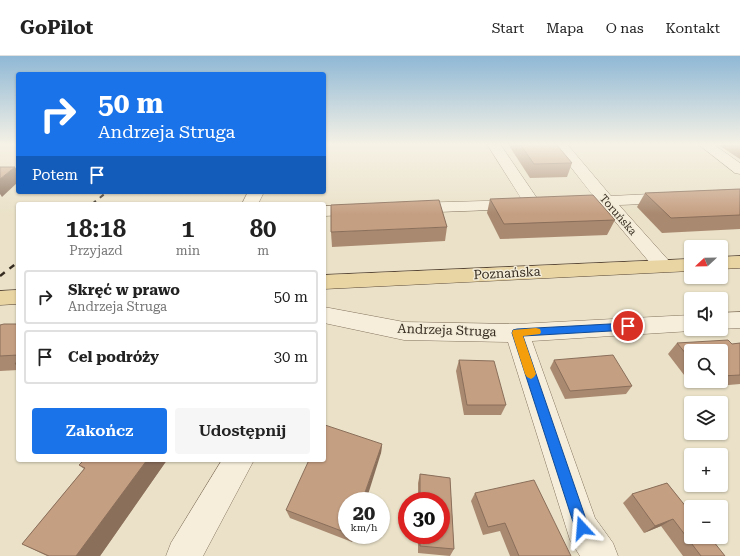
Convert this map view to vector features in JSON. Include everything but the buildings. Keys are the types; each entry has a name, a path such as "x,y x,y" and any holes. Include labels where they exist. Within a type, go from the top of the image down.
{"main road":[{"path":"728,263 740,262"},
{"name":"Poznańska","path":"326,282 684,264"},
{"path":"0,298 16,297"}],"street":[{"path":"513,167 545,204"},
{"name":"Toruńska","path":"578,167 663,266"},
{"path":"326,211 545,204 685,197"},
{"name":"Andrzeja Struga","path":"326,315 404,331 517,333 684,323"},
{"path":"728,321 740,320"},
{"path":"517,333 582,528 600,556"},
{"path":"184,556 238,462"}],"railway":[{"path":"94,202 104,194"},
{"path":"0,276 16,264"}],"slow traffic":[{"path":"531,374 517,333 536,332"}],"route":[{"path":"582,528 517,333 628,326"}]}
